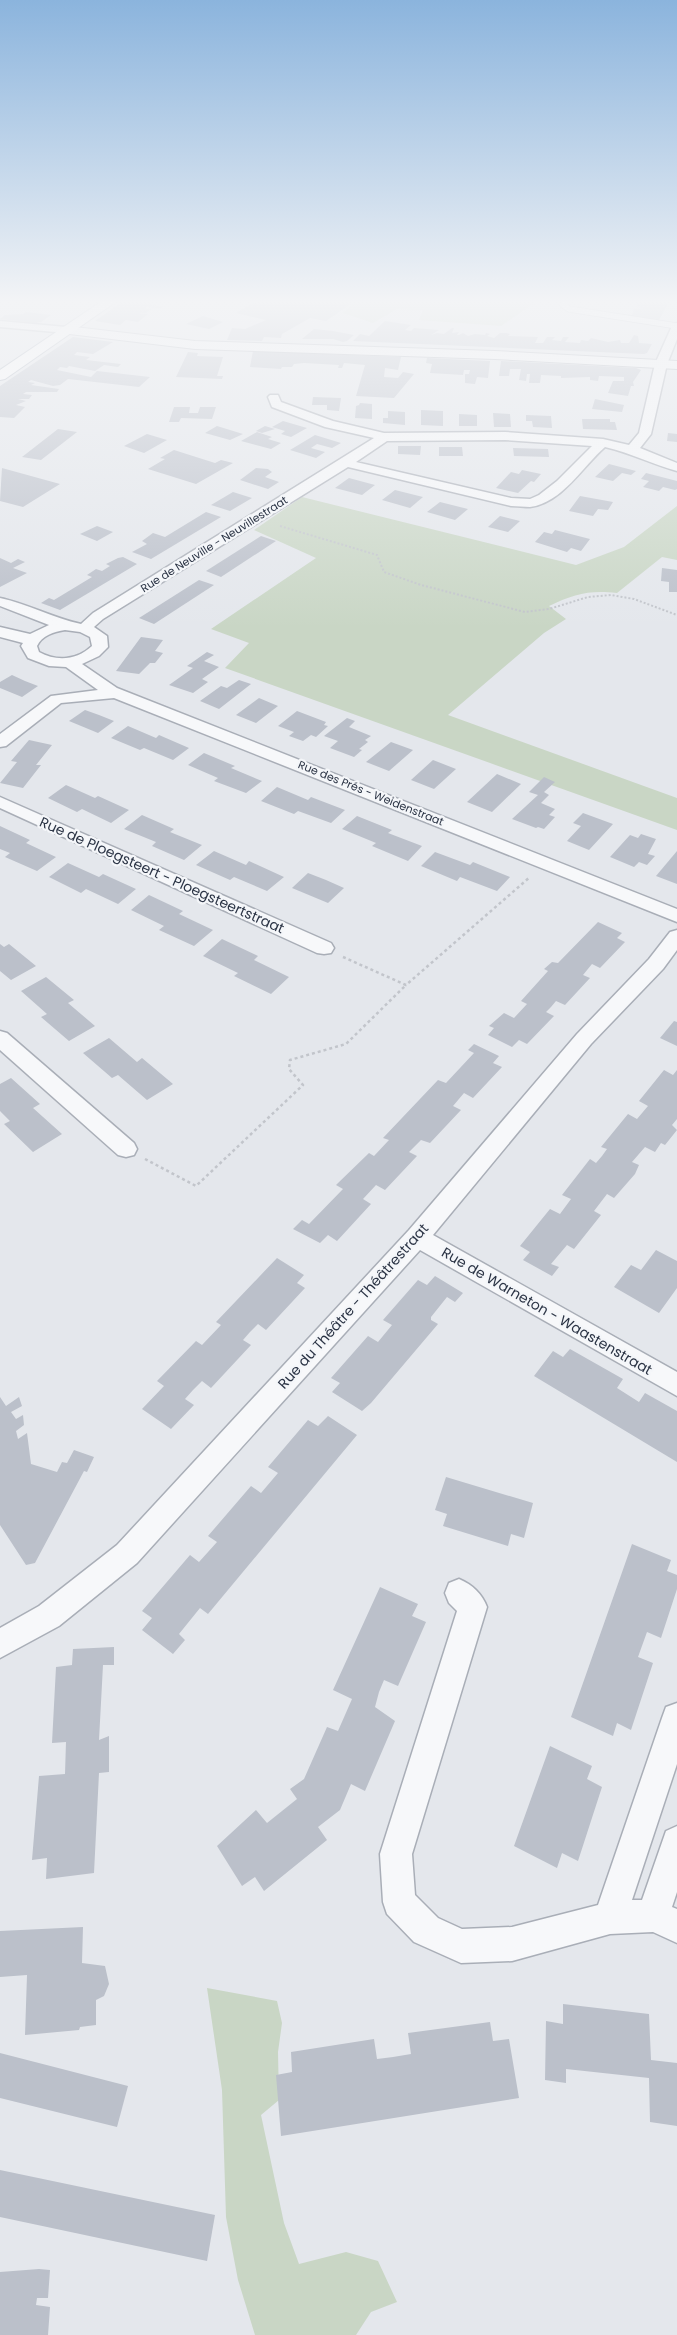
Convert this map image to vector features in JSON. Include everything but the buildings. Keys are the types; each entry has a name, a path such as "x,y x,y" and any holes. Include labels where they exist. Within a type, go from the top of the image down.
{"street":[{"path":"292,410 329,424 384,437 505,436 603,443 632,449 658,462 677,466"},
{"path":"632,449 645,434 650,410"},
{"name":"Rue de Neuville - Neuvillestraat","path":"85,628 98,616 346,463 384,437"},
{"path":"346,463 511,502 533,503 549,494 592,451 603,443"},
{"name":"Rue des Prés - Weidenstraat","path":"0,602 18,606 65,626 85,628"},
{"name":"Rue des Prés - Weidenstraat","path":"0,602 7,616 32,640"},
{"path":"7,616 37,615"},
{"name":"Rue des Prés - Weidenstraat","path":"65,626 43,632 32,640 30,651 59,677 85,675 116,693 677,916"},
{"path":"0,742 59,677 89,657 100,646 98,636 85,628"},
{"path":"0,632 32,640"},
{"path":"59,677 85,675"},
{"path":"59,677 116,693"},
{"name":"Rue de Ploegsteert - Ploegsteertstraat","path":"0,802 324,948"},
{"name":"Rue du Théâtre - Théâtrestraat","path":"0,1644 49,1616 127,1554 417,1237 584,1039 656,964 677,936"},
{"path":"0,1038 126,1149"},
{"name":"Rue de Warneton - Waastenstraat","path":"417,1237 677,1385"},
{"path":"459,1592 473,1607 396,1854 399,1902 426,1930 461,1946 512,1944 610,1918 665,1921 677,1842"},
{"path":"610,1918 677,1718"}],"path":[{"path":"255,519 377,555 384,572 421,585 525,612 538,612 590,596 625,596 677,615"},
{"path":"126,1149 196,1186 303,1085 289,1069 290,1060 346,1044 406,985 545,863"},
{"path":"324,948 406,985"}],"green space":[{"path":"302,497 576,565 624,547 677,506 677,560 662,557 617,593 598,592 582,594 566,598 549,606 566,619 544,633 448,715 677,798 677,830 225,668 249,643 211,629 316,558 254,530"},
{"path":"207,1988 277,2001 282,2023 278,2052 279,2100 261,2115 284,2223 299,2264 346,2252 378,2261 397,2302 371,2312 356,2335 255,2335 238,2280 226,2217 222,2090"}]}
